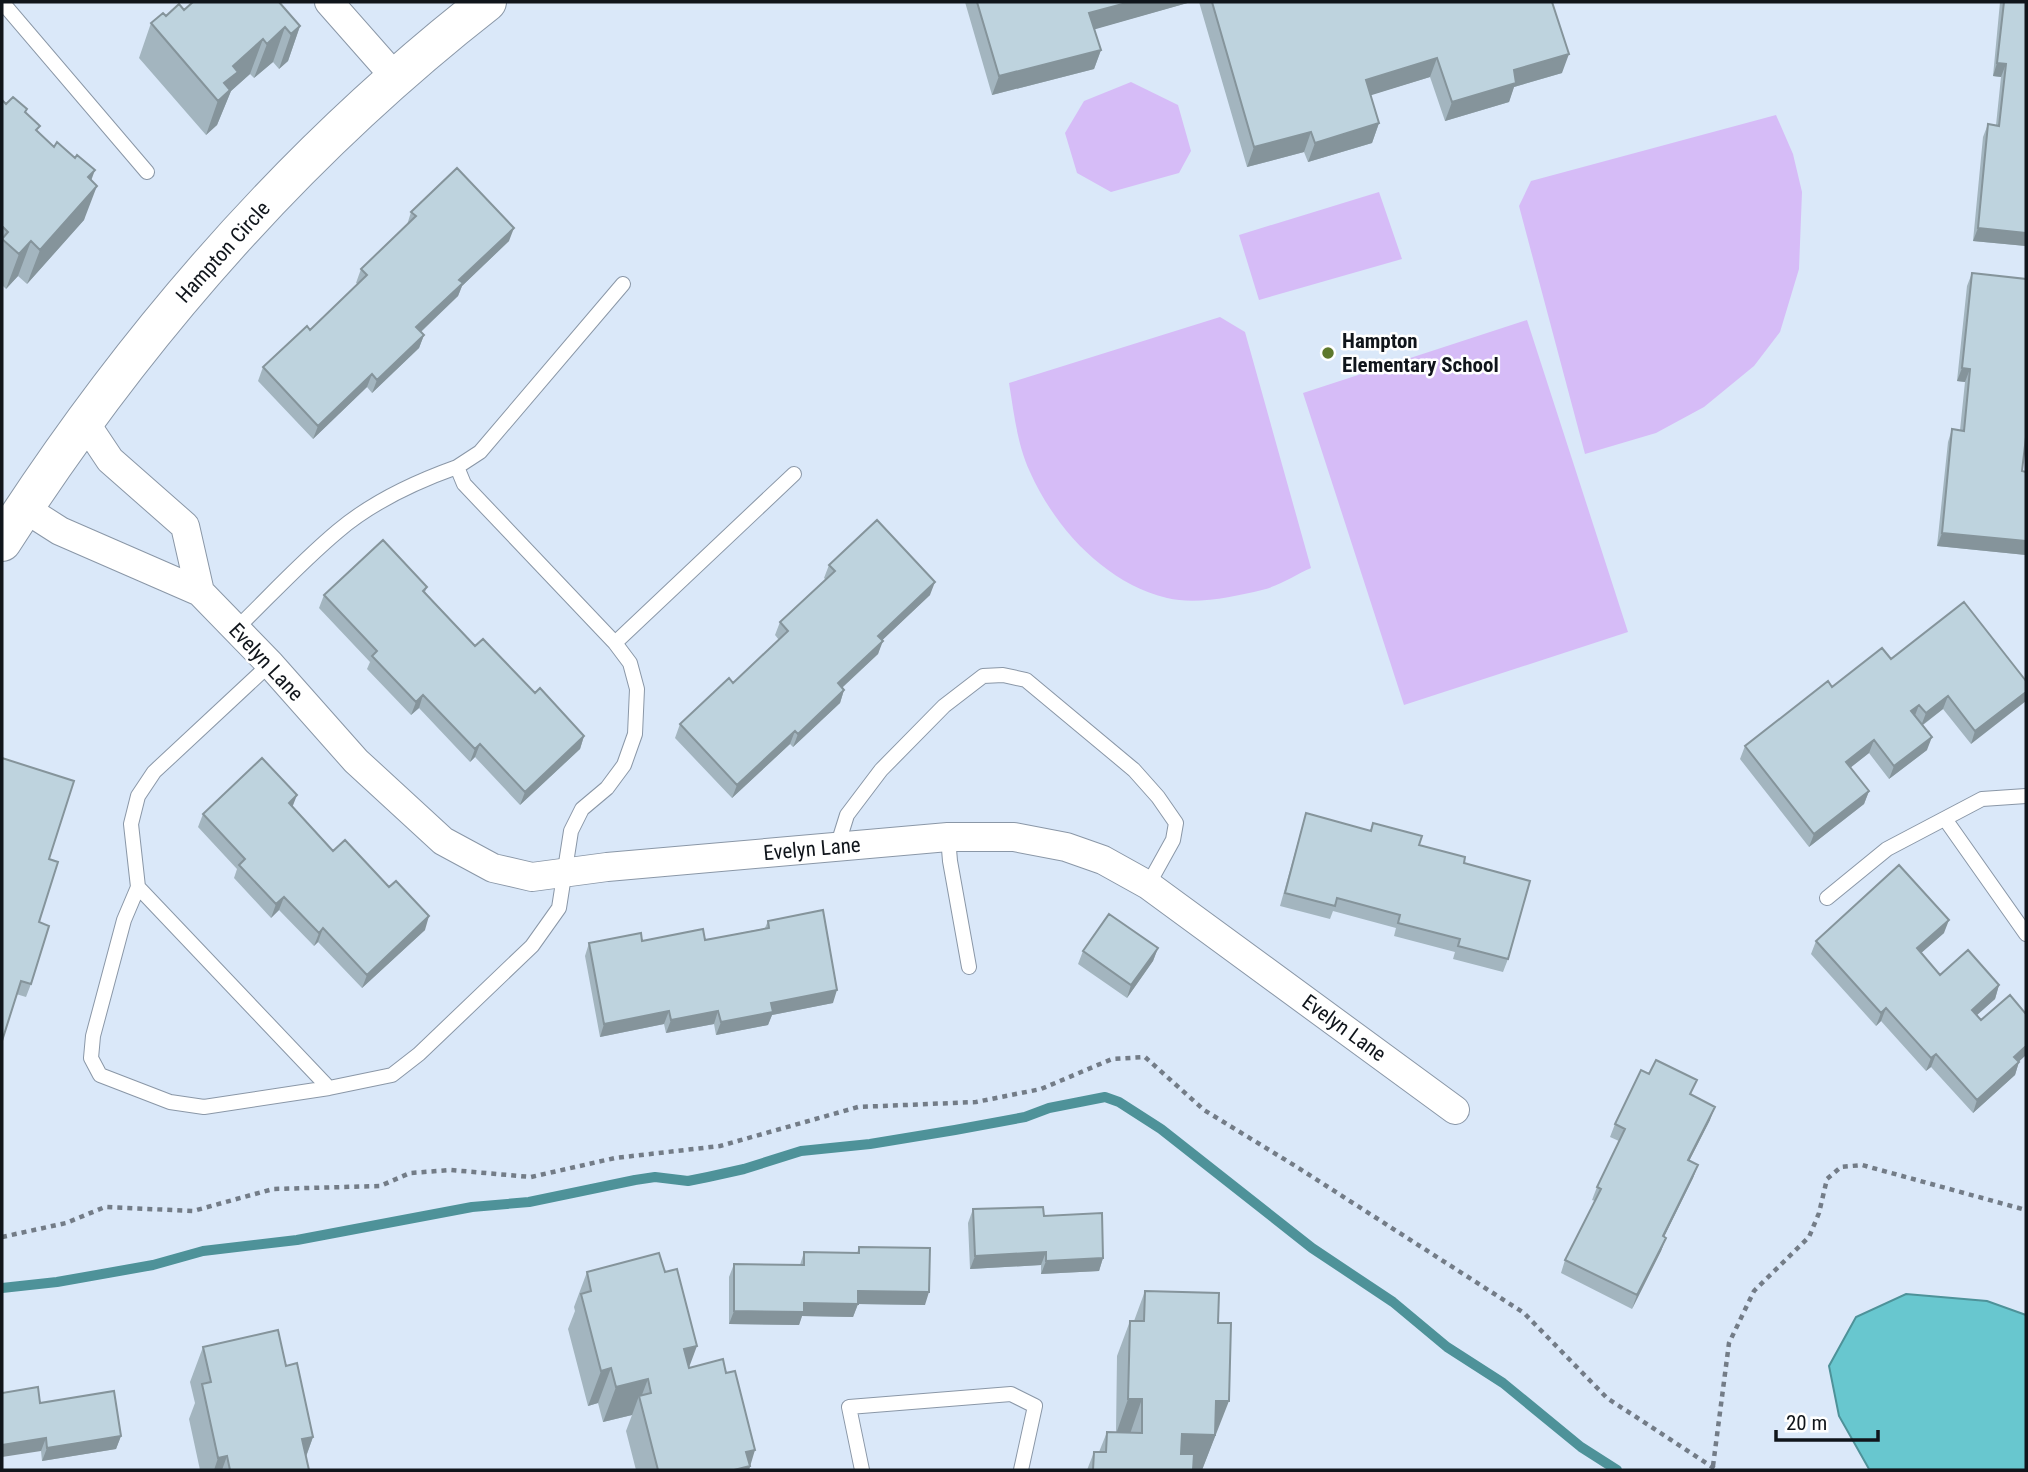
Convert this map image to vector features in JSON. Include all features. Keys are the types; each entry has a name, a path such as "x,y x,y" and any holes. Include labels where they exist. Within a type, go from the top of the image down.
{"street":[{"path":"329,2 396,78"},
{"name":"Hampton Circle","path":"2,542 84,421 184,293 233,238 331,137 487,2"},
{"path":"84,421 110,460 185,526 200,592"},
{"name":"Evelyn Lane","path":"24,508 60,531 200,592 270,664 356,761 443,841 493,868 532,877 948,837 1014,837 1066,848 1103,860 1148,885 1455,1110"}],"lane":[{"path":"2,2 147,172"},
{"path":"236,629 338,531 380,502 428,477 457,467 480,452 622,285"},
{"path":"270,664 154,772 138,796 131,824 138,887 124,920 93,1036 91,1058 100,1075 170,1102 204,1107 329,1088 392,1075 419,1054 532,946 559,908 571,831 582,809 607,788 624,765 635,734 637,689 630,663 615,643 464,484 457,467"},
{"path":"615,643 794,474"},
{"path":"837,847 847,816 881,770 944,706 984,676 1003,675 1026,680 1045,694 1134,770 1158,797 1175,823 1173,841 1148,885"},
{"path":"1827,898 1887,849 1982,799 2026,796"},
{"path":"1945,819 2026,933"},
{"path":"948,837 969,967"},
{"path":"138,887 329,1088"},
{"path":"862,1470 849,1407 1011,1394 1035,1406 1021,1470"}],"path":[{"path":"2,1237 66,1223 106,1207 193,1211 273,1189 380,1186 410,1173 451,1170 531,1177 615,1158 720,1146 858,1107 976,1102 1041,1089 1112,1059 1145,1057 1204,1110 1524,1313 1607,1398 1715,1468 1729,1343 1754,1292 1809,1237 1819,1213 1827,1179 1841,1167 1862,1165 2026,1210"}],"shaded area":[{"path":"1131,82 1178,105 1191,151 1179,173 1111,192 1077,173 1065,133 1084,101"},
{"path":"1776,115 1793,154 1802,192 1799,269 1780,332 1754,366 1704,407 1656,433 1585,454 1519,206 1531,181"},
{"path":"1379,192 1402,259 1259,300 1239,235"},
{"path":"1220,317 1245,332 1311,568 1262,590 1214,599 1178,600 1144,591 1123,580 1103,566 1068,533 1053,513 1030,472 1016,428 1009,383"},
{"path":"1527,320 1628,632 1404,705 1303,393"}],"water":[{"path":"1906,1294 1987,1301 2026,1315 2026,1470 1869,1469 1839,1416 1829,1366 1856,1317"}],"building":[{"path":"193,2 279,2 300,26 291,34 285,27 267,44 263,39 233,66 238,72 224,83 230,90 218,101 151,23 163,13 166,16 179,4 184,10"},
{"path":"977,2 1130,2 1089,13 1101,50 999,76"},
{"path":"1212,2 1552,2 1569,54 1514,70 1516,83 1452,102 1437,58 1366,80 1379,123 1315,143 1311,132 1254,147"},
{"path":"2004,2 2026,2 2026,233 1978,228 1988,124 1999,126 2006,64 1997,63"},
{"path":"13,97 27,109 25,112 40,126 36,130 54,147 57,142 75,158 77,155 95,170 88,177 97,186 40,250 31,241 19,254 2,239 8,232 2,226 2,100 6,104"},
{"path":"457,168 514,228 459,280 463,283 416,327 424,335 377,380 372,374 318,426 263,367 307,326 310,330 367,275 361,269 416,216 411,212"},
{"path":"1972,273 2026,279 2026,437 2022,471 2026,472 2026,541 1942,533 1952,429 1964,431 1970,369 1962,368"},
{"path":"877,520 935,582 878,636 883,641 838,683 844,690 798,734 795,731 737,785 680,724 729,678 733,683 788,631 780,622 835,571 829,565"},
{"path":"383,540 427,587 423,591 475,646 483,639 535,693 540,688 584,736 525,792 480,744 475,749 423,695 416,702 372,656 377,651 324,595"},
{"path":"1964,602 2026,681 2026,692 1975,731 1948,696 1926,713 1919,705 1911,711 1932,737 1894,766 1874,740 1846,762 1869,791 1814,834 1745,746 1828,681 1832,687 1882,648 1891,659"},
{"path":"2,758 74,781 49,859 58,862 39,922 49,926 31,984 21,981 2,1041"},
{"path":"262,758 297,795 289,803 333,851 345,840 389,887 396,881 429,916 367,975 323,928 319,933 284,897 276,904 239,865 245,859 203,814"},
{"path":"1306,813 1371,831 1373,823 1422,836 1419,845 1465,857 1464,863 1530,881 1508,959 1458,946 1460,939 1398,923 1400,915 1337,898 1335,906 1285,893"},
{"path":"1899,865 1949,920 1917,948 1940,975 1968,950 1999,985 1972,1010 1981,1020 2010,995 2026,1014 2026,1046 2014,1057 2019,1062 1977,1100 1936,1054 1931,1058 1886,1008 1881,1013 1816,941"},
{"path":"823,910 837,990 771,1003 773,1012 721,1022 718,1011 671,1020 669,1011 604,1024 589,943 641,933 642,941 703,929 705,940 769,928 768,921"},
{"path":"1109,914 1158,948 1131,985 1083,951"},
{"path":"1656,1060 1697,1080 1690,1094 1715,1107 1688,1160 1698,1165 1637,1295 1565,1260 1601,1189 1597,1187 1625,1129 1615,1124 1641,1070 1649,1074"},
{"path":"1043,1207 1044,1216 1102,1213 1103,1258 1046,1261 1046,1252 975,1256 973,1209"},
{"path":"859,1247 930,1248 929,1292 858,1291 858,1304 804,1303 804,1312 734,1311 734,1264 804,1265 804,1252 859,1253"},
{"path":"659,1253 665,1272 677,1269 697,1346 684,1349 689,1368 723,1359 726,1373 735,1371 755,1450 746,1452 750,1466 734,1470 658,1470 639,1396 651,1393 648,1379 616,1387 611,1368 601,1371 581,1294 591,1291 587,1272"},
{"path":"1145,1291 1219,1293 1218,1323 1231,1323 1229,1401 1216,1401 1215,1435 1182,1434 1181,1454 1194,1454 1193,1470 1093,1470 1094,1452 1106,1452 1107,1432 1142,1433 1142,1399 1128,1399 1130,1321 1144,1321"},
{"path":"278,1330 286,1366 297,1363 313,1437 302,1439 309,1470 230,1470 227,1456 218,1458 202,1384 211,1382 203,1347"},
{"path":"38,1387 40,1403 114,1391 121,1436 47,1448 46,1438 2,1445 2,1393"}],"waterway":[{"path":"2,1288 57,1282 153,1265 203,1251 297,1240 472,1207 529,1202 635,1180 655,1177 688,1181 744,1169 801,1151 870,1144 955,1130 1025,1117 1049,1108 1105,1097 1119,1102 1161,1129 1312,1248 1393,1302 1447,1347 1503,1383 1581,1447 1617,1470"}],"place":[{"name":"Hampton Elementary School","path":"1328,353"}]}
